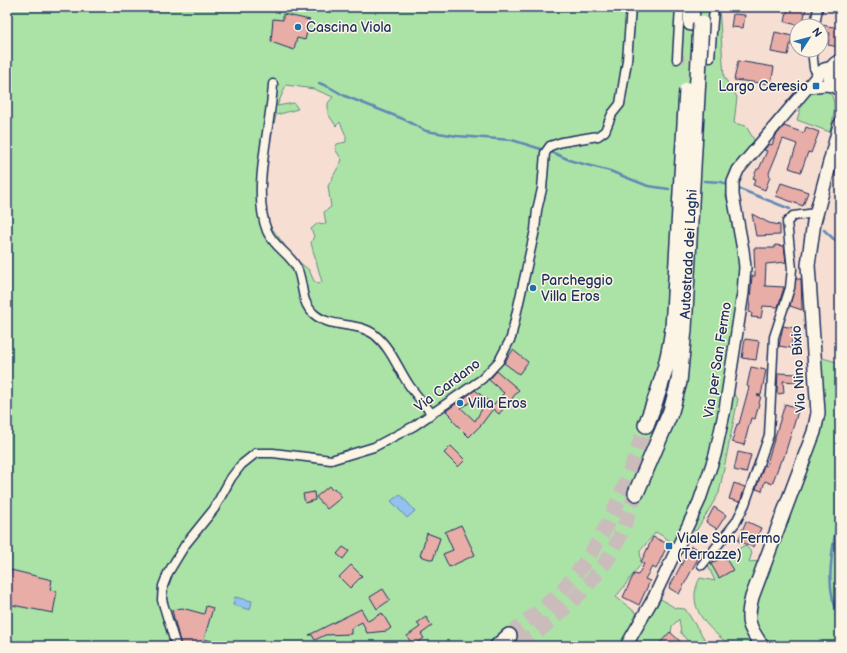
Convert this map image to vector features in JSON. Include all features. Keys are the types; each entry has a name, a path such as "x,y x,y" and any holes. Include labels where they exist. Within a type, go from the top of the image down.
{"highway":[{"name":"Autostrada dei Laghi","path":"636,493 671,411 679,382 679,329 696,23 692,7"},
{"name":"Autostrada dei Laghi","path":"696,23 702,7"},
{"name":"Autostrada dei Laghi","path":"646,425 659,394 679,329"}],"main road":[{"name":"Via per San Fermo","path":"626,646 653,599 699,502 718,439 728,393 743,293 745,267 733,194 733,182 738,170 818,75 824,69 836,64"},
{"path":"836,64 829,75 837,87 840,98"},
{"path":"809,87 826,84 837,87"},
{"name":"Via Nino Bixio","path":"762,646 750,627 748,614 752,597 814,432 818,413 808,283 811,242 816,213 840,125"}],"street":[{"name":"Via Cardano","path":"176,646 162,600 166,579 186,545 214,509 231,478 241,465 256,454 273,453 331,460 374,447 414,426 432,414 482,379 499,361 512,338 535,230 537,210 542,189 544,153 550,146 572,139 598,136 605,131 612,114 620,104 627,61 631,7"},
{"path":"678,58 680,7"},
{"path":"710,58 714,7"},
{"path":"816,18 818,7"},
{"path":"813,58 814,68 818,75"},
{"path":"273,84 272,107 266,139 261,211 267,231 271,239 294,262 300,274 307,308 314,315 337,325 364,330 374,335 386,348 409,385 432,414"},
{"path":"702,565 736,522 745,504 769,435 774,337 790,288 792,269 787,222 793,216 816,213"}],"green space":[{"path":"7,7 719,7 724,77 737,97 734,123 746,126 757,145 743,157 727,180 726,196 734,226 743,272 726,385 738,399 719,493 696,531 685,526 675,544 656,532 640,551 641,564 616,597 639,615 627,639 620,646 7,646","holes":["286,85 314,89 333,97 328,103 328,114 336,126 340,122 346,136 346,142 337,144 335,149 342,160 328,186 331,207 324,212 326,224 318,223 311,229 314,236 311,243 322,282 318,284 314,281 309,270 294,258 268,223 262,207 267,156 276,115 298,109 294,103 277,106"]},
{"path":"827,90 831,94 834,104 834,115 830,132 797,120 801,106 809,95"},
{"path":"812,355 840,363 840,646 726,646 727,643 712,630 700,615 696,606 696,588 700,578 715,581 708,566 725,554 733,560 735,551 745,545 752,553 749,562 759,561 804,447 814,409"},
{"path":"661,599 675,608 685,609 709,646 692,646 681,633 679,619 672,626 671,634 661,646 638,646 636,636"}],"water":[{"path":"400,494 415,511 407,518 391,501"},
{"path":"235,597 252,601 250,610 233,605"}],"building":[{"path":"788,7 806,9 804,18 789,18 789,23 785,22"},
{"path":"283,14 310,20 305,40 297,38 294,50 271,42 273,19 283,20"},
{"path":"733,14 745,15 743,28 731,27"},
{"path":"829,26 840,28 839,47 829,45"},
{"path":"775,32 789,35 788,55 771,52"},
{"path":"738,61 774,67 771,84 734,80"},
{"path":"784,126 804,133 806,127 819,132 811,153 808,152 801,172 789,168 797,144 783,139 769,173 770,177 765,190 753,185 756,179 753,178 767,151 764,150 769,144 772,145 775,137"},
{"path":"781,183 808,192 803,206 776,196"},
{"path":"752,214 769,223 780,225 780,235 756,236"},
{"path":"775,245 784,246 786,262 766,264 765,286 784,287 778,307 763,306 761,318 751,317 752,313 749,312 752,276 755,276 754,248 775,248"},
{"path":"796,279 801,279 802,310 790,306"},
{"path":"783,326 794,328 791,348 779,346"},
{"path":"745,339 759,341 756,360 742,358"},
{"path":"513,350 528,362 519,374 504,363"},
{"path":"751,367 766,370 761,395 757,395 761,396 755,419 751,418 744,445 732,442 737,424 739,424 749,387 747,386"},
{"path":"497,371 519,390 499,414 493,409 481,425 469,437 452,420 453,418 446,411 475,390 493,405 504,393 489,380","holes":["472,401 482,409 475,421 461,408"]},
{"path":"778,373 797,374 796,382 783,381 784,393 778,394 777,392"},
{"path":"785,404 799,408 783,460 781,460 772,484 765,481 762,491 756,489 764,465 766,466"},
{"path":"451,446 465,460 458,467 444,453"},
{"path":"738,452 751,455 746,473 734,470"},
{"path":"734,483 745,487 740,502 729,499"},
{"path":"329,486 332,490 334,488 342,497 327,509 316,497"},
{"path":"314,492 315,500 305,503 303,494"},
{"path":"714,507 726,515 717,529 706,522"},
{"path":"746,521 761,528 753,547 738,541"},
{"path":"461,525 475,555 449,567 443,554 453,550 445,532"},
{"path":"427,533 440,538 433,560 420,556"},
{"path":"653,537 668,544 656,569 652,567 645,579 650,581 639,605 623,597 634,574 638,575 644,564 641,562"},
{"path":"691,546 702,551 679,594 669,588"},
{"path":"343,547 349,551 343,559 337,554"},
{"path":"724,556 733,570 719,578 711,564"},
{"path":"351,565 362,576 350,588 339,577"},
{"path":"11,570 52,580 50,590 57,591 53,613 7,604 7,587"},
{"path":"383,589 390,600 377,609 370,597"},
{"path":"206,606 213,608 204,639 222,644 222,646 181,646 172,610 182,608 204,614"},
{"path":"361,609 368,621 382,613 391,628 387,631 367,633 362,622 351,628 351,634 325,635 315,640 312,635 309,635"},
{"path":"426,617 432,626 421,634 424,638 413,646 407,636 420,627 417,623"},
{"path":"670,632 682,643 679,646 657,646"}],"waterway":[{"path":"319,83 345,96 403,119 426,131 457,136 512,140 544,150"},
{"path":"549,151 572,161 610,171 648,186 669,189"},
{"path":"704,181 721,182 730,186"},
{"path":"737,188 790,209"},
{"path":"824,230 840,245"},
{"path":"840,411 837,460 840,500 830,575 834,604 840,617"}],"tunnel":[{"path":"677,59 701,58"},
{"path":"509,636 543,608 567,584 587,559 598,542 617,504 646,425"},
{"path":"520,646 566,608 596,575 615,547 636,493"}],"place":[{"name":"Cascina Viola","path":"298,27"},
{"name":"Largo Ceresio","path":"816,86"},
{"name":"Parcheggio Villa Eros","path":"533,288"},
{"name":"Villa Eros","path":"460,403"},
{"name":"Viale San Fermo (Terrazze)","path":"669,546"}]}
